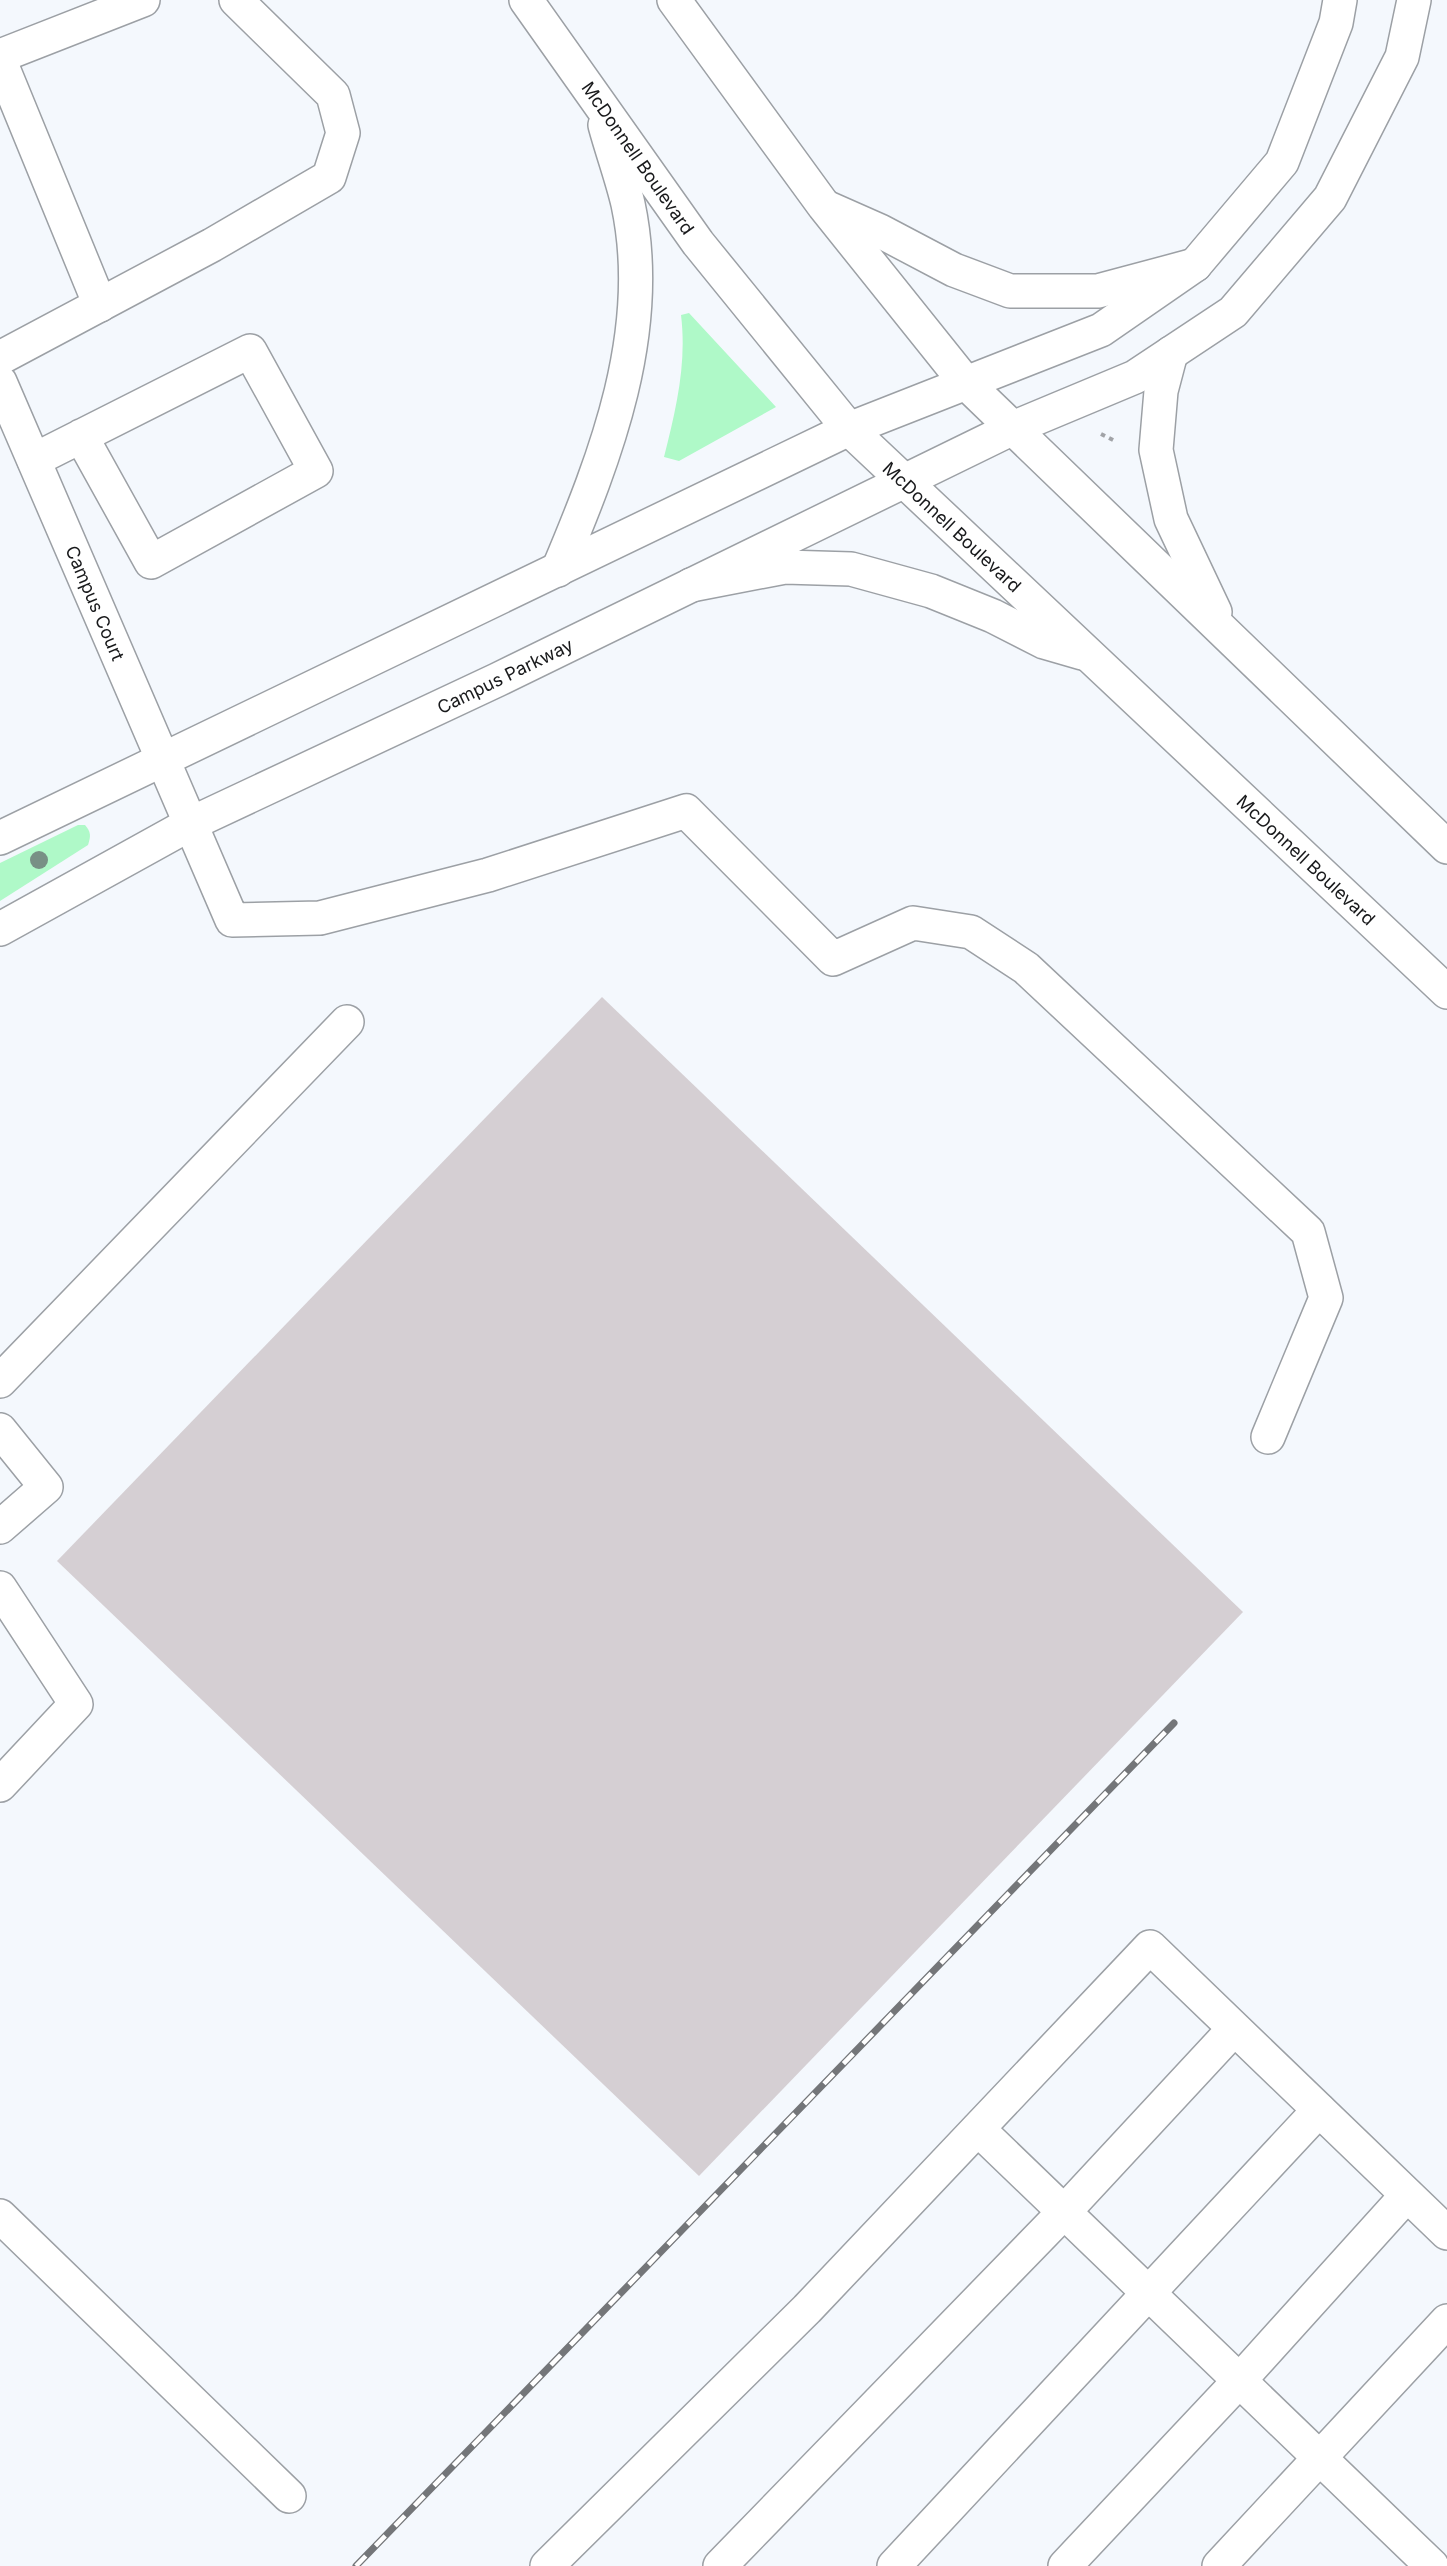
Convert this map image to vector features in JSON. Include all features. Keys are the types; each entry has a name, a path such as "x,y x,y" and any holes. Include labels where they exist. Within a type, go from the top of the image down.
{"main road":[{"path":"0,56 143,0"},
{"path":"0,358 212,245 329,177 343,133 333,95 236,0"},
{"name":"McDonnell Boulevard","path":"526,0 698,243 849,429 1447,992"},
{"path":"674,0 824,206 965,382 1447,847"},
{"path":"0,838 849,429 1101,330 1195,265 1282,162 1336,24 1340,0"},
{"name":"Campus Parkway","path":"0,929 190,824 497,680 1013,428 1135,377 1233,312 1330,198 1402,57 1414,0"},
{"path":"0,61 100,305"},
{"path":"558,570 592,490 610,438 626,369 635,309 634,258 628,205 597,101"},
{"path":"824,206 880,231 954,270 1010,291 1098,291 1195,265"},
{"path":"34,460 81,436 250,351 316,471 151,562 81,436"},
{"path":"1171,353 1161,391 1156,450 1171,519 1223,630"},
{"name":"Campus Court","path":"0,382 232,920 320,918 488,875 686,812 833,959 913,923 971,932 1026,968 1308,1232 1326,1298 1268,1437"},
{"path":"691,585 785,567 851,569 931,591 993,616 1044,642 1089,655"},
{"path":"0,1381 347,1022"},
{"path":"0,1431 45,1487 0,1527"},
{"path":"0,1588 76,1704 0,1785"},
{"path":"547,2566 798,2318 1149,1947 1447,2233"},
{"path":"720,2566 1064,2212 1234,2029"},
{"path":"894,2566 1319,2110"},
{"path":"978,2129 1432,2566 1447,2550"},
{"path":"1065,2566 1239,2381 1407,2195"},
{"path":"0,2216 289,2496"},
{"path":"1219,2566 1447,2321"}],"path":[{"path":"1099,431 1102,436 1122,444"}],"green space":[{"path":"689,313 776,407 679,461 664,457 681,369 683,351 681,315"},
{"path":"78,825 85,825 88,830 90,837 88,845 0,901 0,863"}],"building":[{"path":"602,997 1243,1612 699,2176 57,1561"}],"railway":[{"path":"356,2566 1174,1723"}]}
